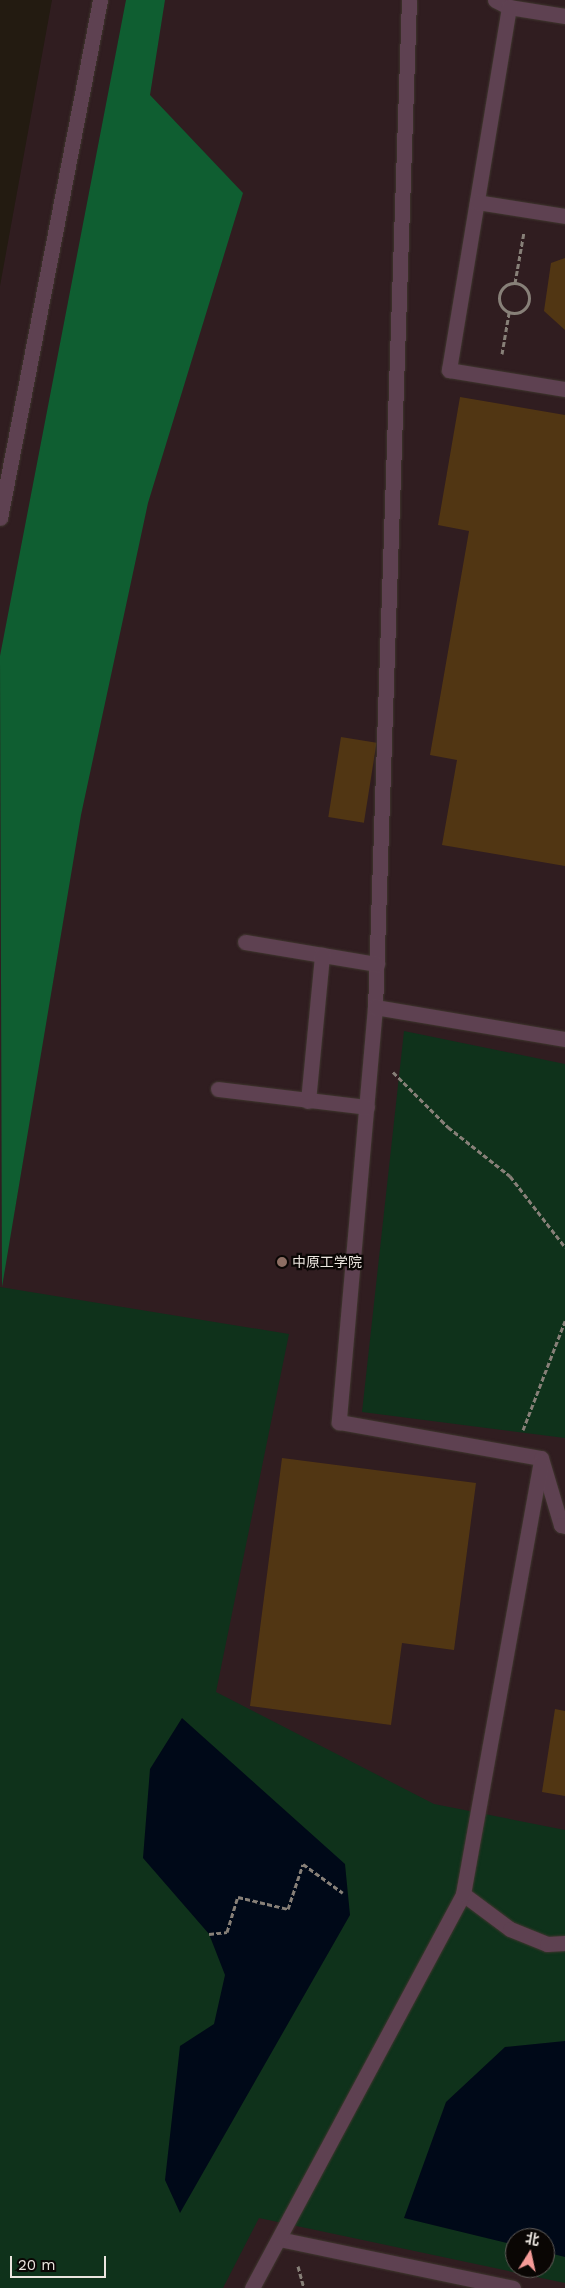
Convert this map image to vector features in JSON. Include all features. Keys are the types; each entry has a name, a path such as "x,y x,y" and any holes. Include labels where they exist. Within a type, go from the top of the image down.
{"lane":[{"path":"0,518 100,0"},
{"path":"409,0 375,1007 339,1422 541,1458"},
{"path":"495,0 509,7 565,16"},
{"path":"509,7 449,370 565,389"},
{"path":"477,202 565,216"},
{"path":"245,942 377,964"},
{"path":"308,1101 322,955"},
{"path":"375,1007 565,1039"},
{"path":"218,1089 367,1107"},
{"path":"541,1458 561,1525 565,1526"},
{"path":"252,2288 463,1894 541,1458"},
{"path":"463,1894 510,1929 547,1944 565,1942"},
{"path":"278,2239 513,2288"}],"path":[{"path":"515,283 528,210"},
{"path":"515,283 524,288 529,302 519,313 509,312 498,298 506,286 515,283"},
{"path":"497,378 509,312"},
{"path":"372,1050 448,1127 510,1176 565,1247"},
{"path":"514,1453 565,1321"},
{"path":"209,1934 227,1932 238,1896 288,1909 303,1864 343,1893"}],"shaded area":[{"name":"中原工学院","path":"52,0 565,0 565,2288 0,2288 0,286"}],"green space":[{"path":"126,0 165,0 150,95 243,193 148,503 81,815 2,1287 0,656"},
{"path":"404,1031 565,1064 565,1438 362,1412"},
{"path":"0,1287 289,1334 216,1692 434,1804 565,1830 565,2283 541,2278 555,2278 555,2228 505,2228 505,2270 259,2218 223,2288 0,2288"}],"water":[{"path":"182,1718 345,1864 350,1915 180,2213 165,2180 180,2046 214,2024 225,1975 209,1934 143,1858 150,1769"},
{"path":"565,2041 565,2257 555,2254 555,2228 505,2228 505,2243 404,2218 446,2102 505,2047"}],"building":[{"path":"565,258 565,330 544,311 551,263"},
{"path":"460,397 565,415 565,866 442,845 457,760 430,755 469,531 438,525"},
{"path":"341,737 377,743 364,823 328,817"},
{"path":"282,1458 476,1483 454,1650 402,1643 391,1725 250,1706"},
{"path":"555,1709 565,1711 565,1796 542,1792"}],"place":[{"name":"中原工学院","path":"282,1262"}]}
